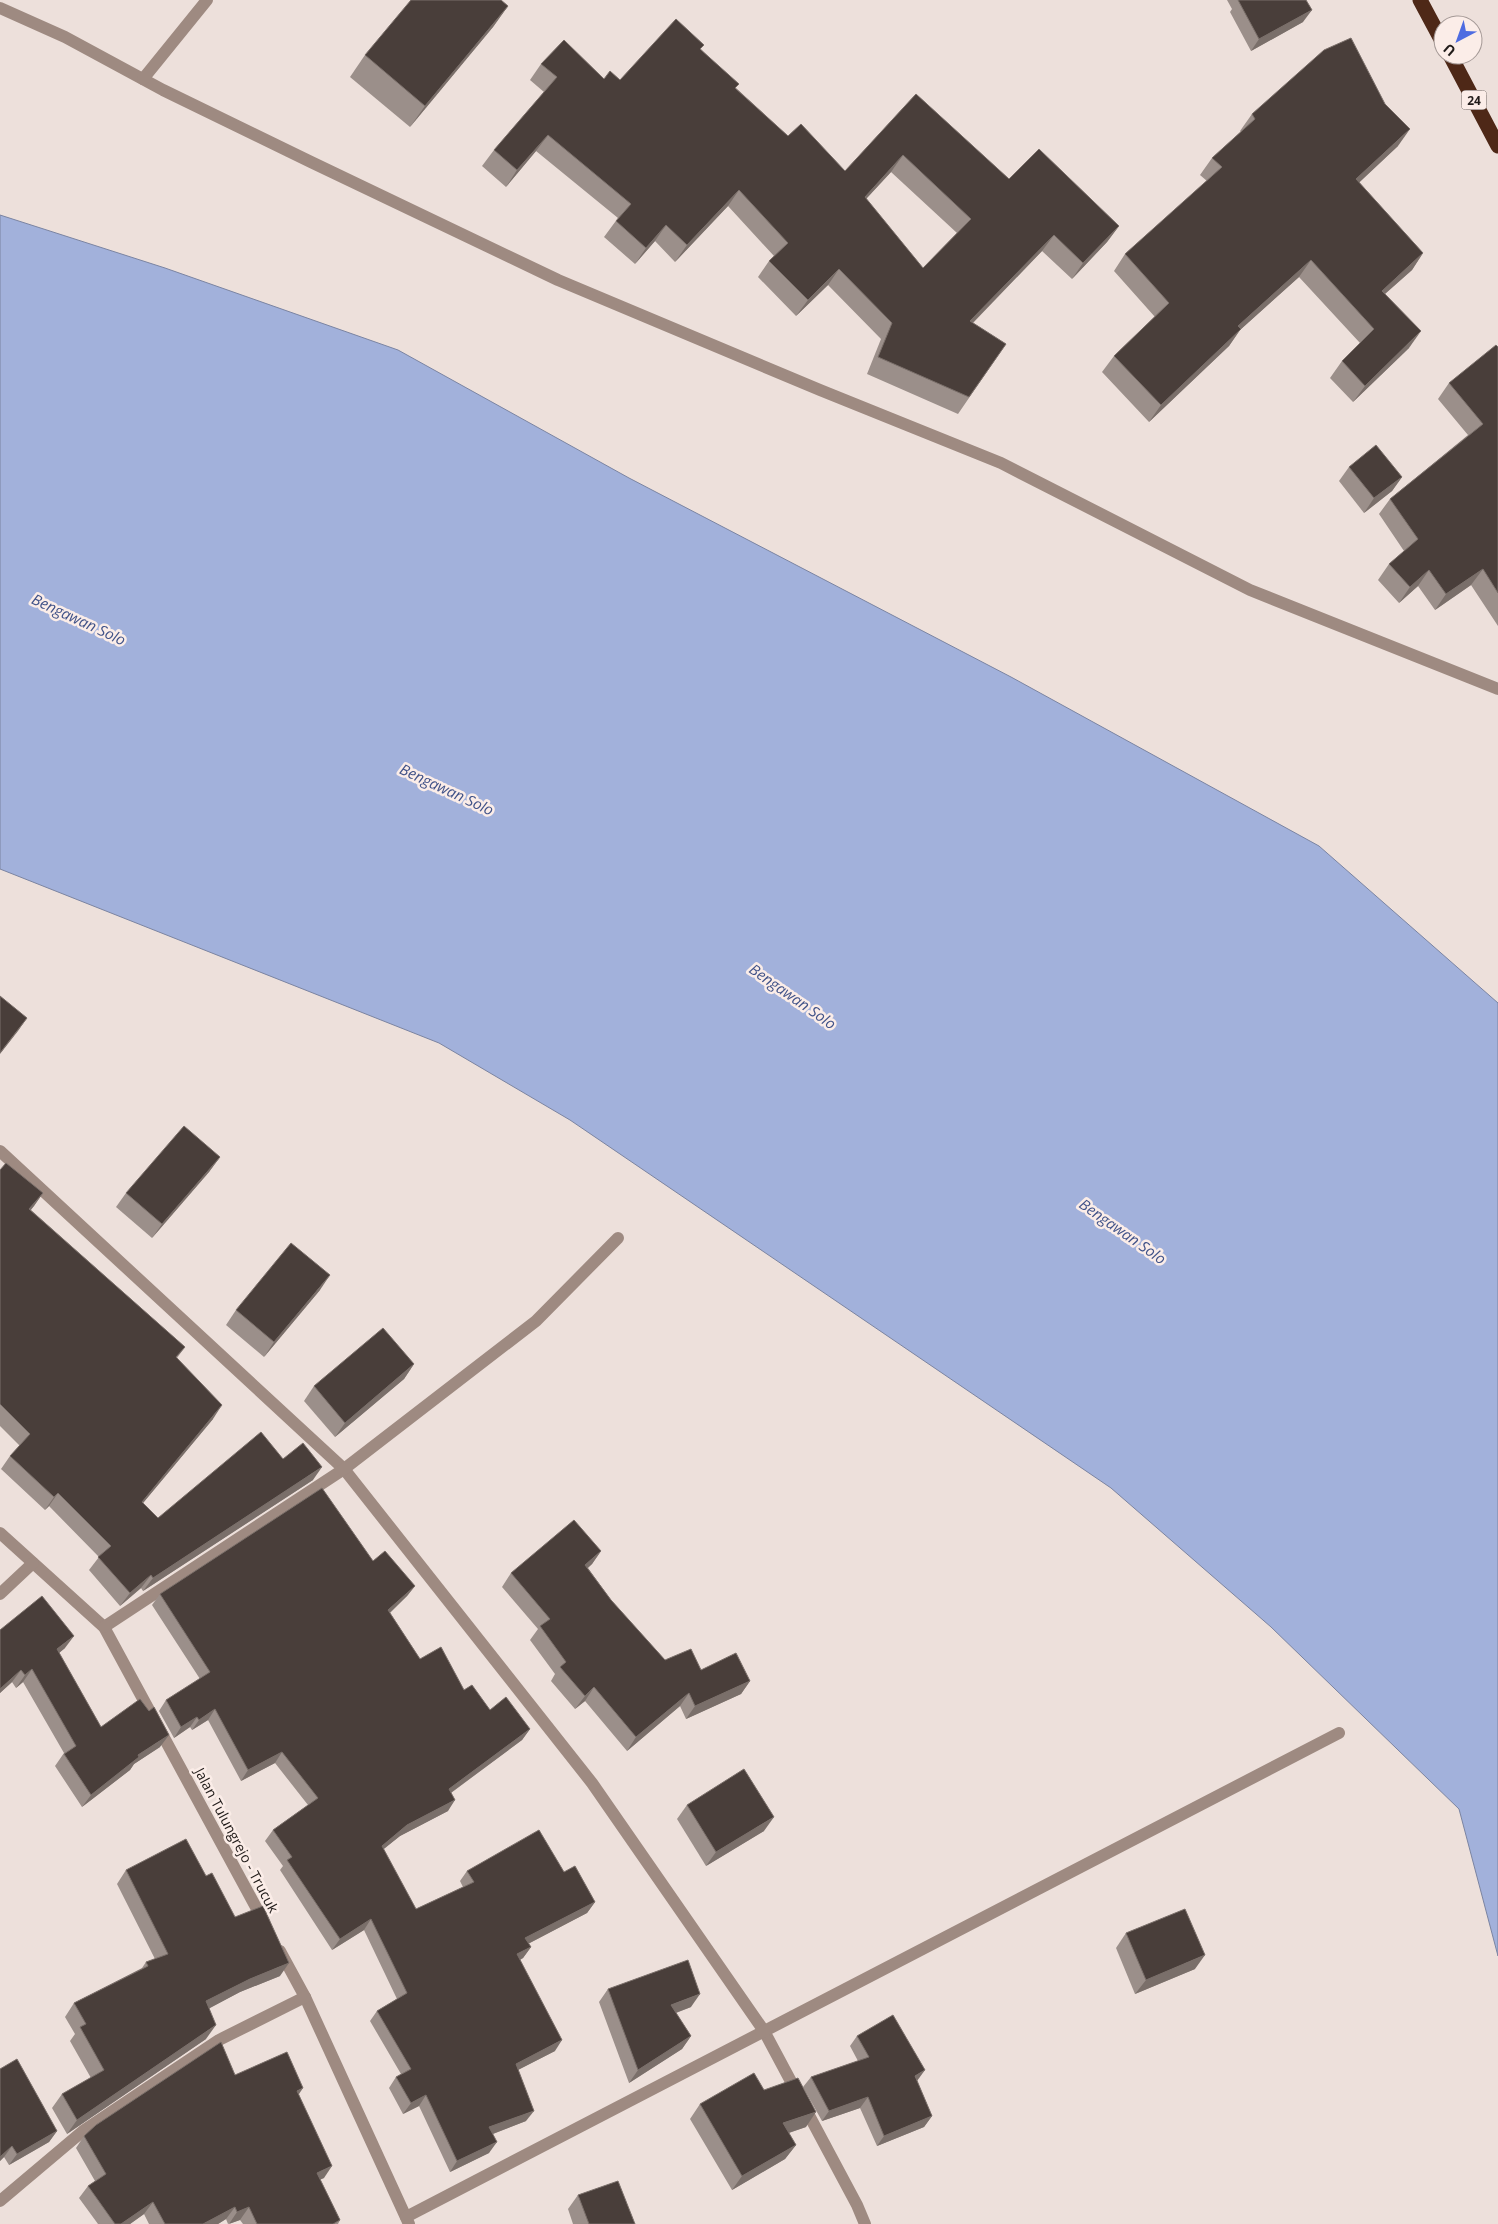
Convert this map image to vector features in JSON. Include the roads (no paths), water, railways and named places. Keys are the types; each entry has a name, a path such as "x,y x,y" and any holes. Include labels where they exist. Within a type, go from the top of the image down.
{"highway":[{"path":"1420,0 1433,24"},
{"name":"24","path":"1455,65 1498,146"}],"street":[{"path":"144,79 206,0"},
{"path":"0,8 65,37 144,79 311,162 558,280 820,390 1001,463 1250,590 1498,689"},
{"path":"0,1151 344,1469 592,1783 764,2031 865,2224"},
{"path":"104,1627 344,1469 536,1321 618,1238"},
{"name":"Jalan Tulungrejo - Trucuk","path":"0,1533 104,1627 305,1997 407,2221"},
{"path":"0,1594 33,1563"},
{"path":"407,2221 764,2031 1339,1734"},
{"path":"0,2201 84,2131 219,2040 305,1997"}],"water":[{"name":"Bengawan Solo","path":"0,215 165,268 398,350 629,478 1011,677 1319,846 1498,1003 1498,1956 1459,1809 1271,1627 1111,1488 570,1120 439,1043 0,869"}]}
